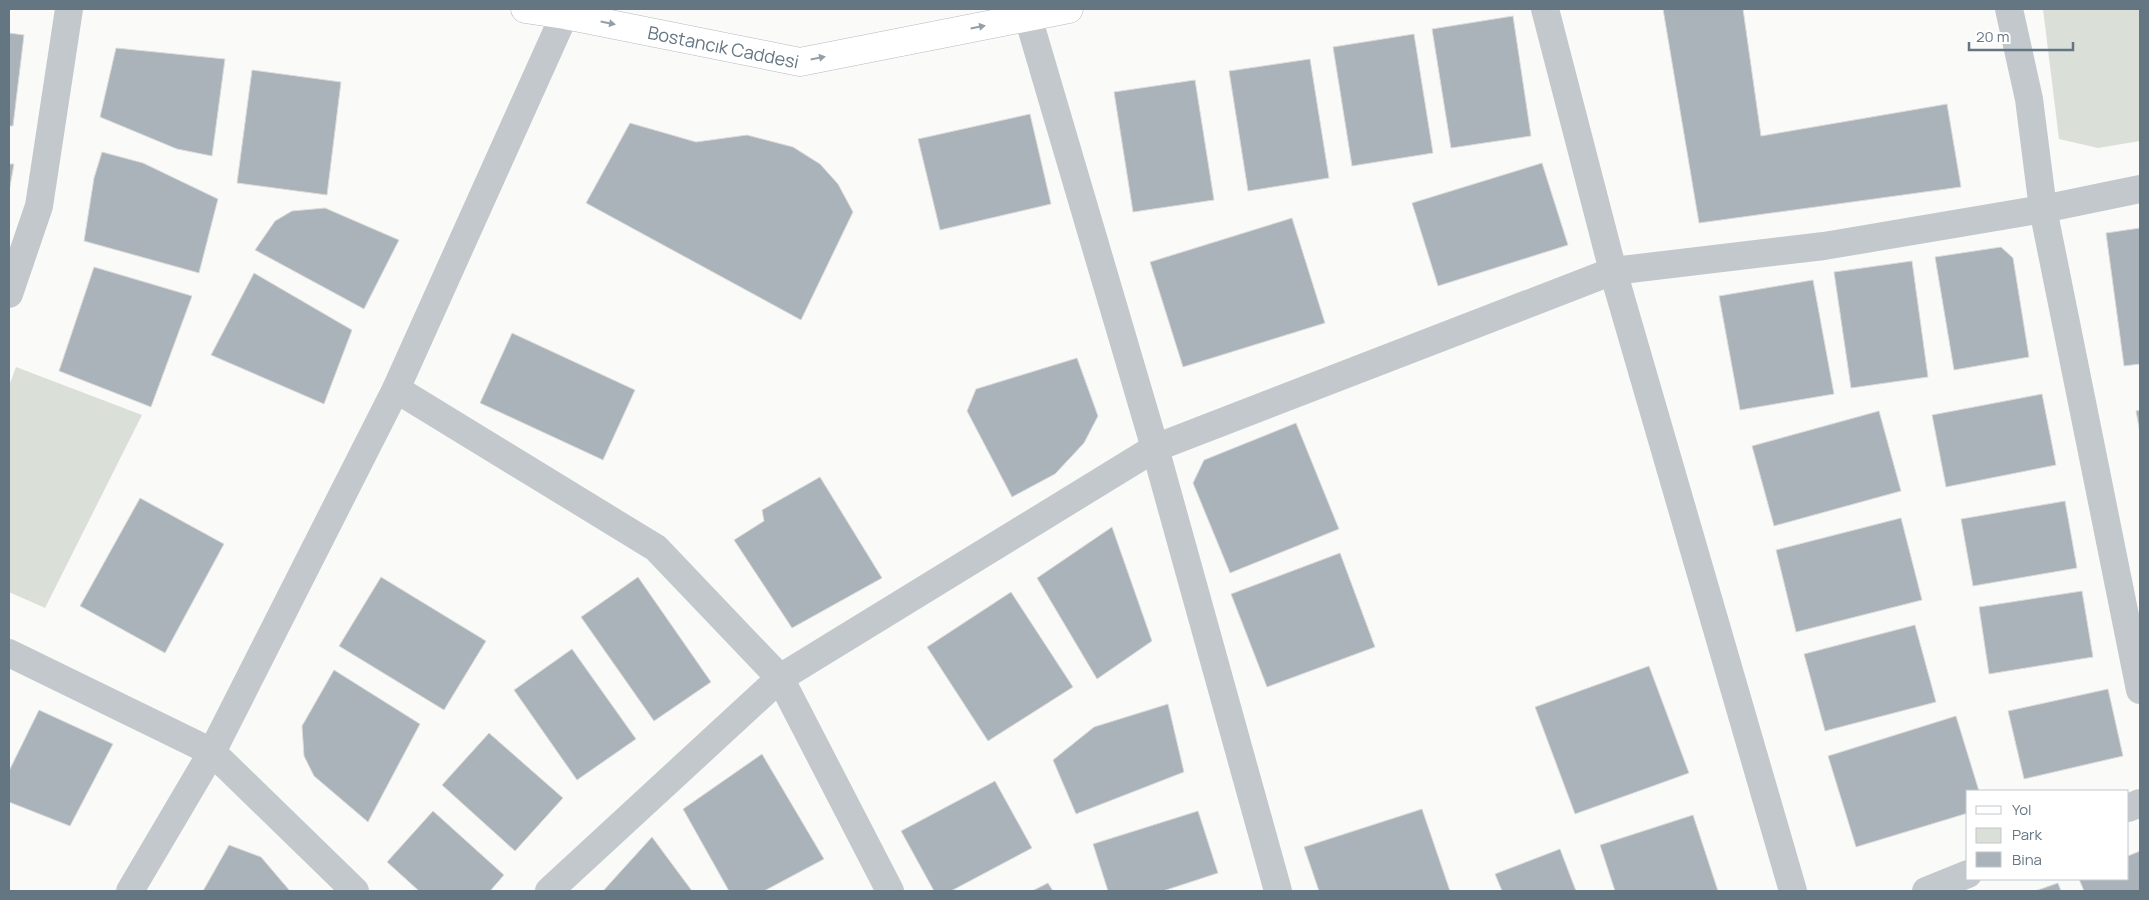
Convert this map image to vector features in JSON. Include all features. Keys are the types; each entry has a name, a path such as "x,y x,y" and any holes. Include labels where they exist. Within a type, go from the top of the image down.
{"main road":[{"name":"Bostancık Caddesi","path":"525,9 566,12 800,62 1069,9"}],"street":[{"path":"9,294 39,206 69,9"},
{"path":"1545,9 1613,271 1793,891"},
{"path":"2009,9 2029,99 2043,209 2140,690"},
{"path":"130,891 212,752 396,389 566,12"},
{"path":"1028,17 1155,448 1278,891"},
{"path":"549,891 780,678 1155,448 1613,271 1824,246 2043,209 2140,189"},
{"path":"396,389 656,548 780,678 890,891"},
{"path":"9,653 212,752 355,891"},
{"path":"1926,891 1966,875"}],"green space":[{"path":"2043,9 2140,9 2140,141 2098,148 2059,139"},
{"path":"16,367 142,415 45,608 9,592 9,386"}],"building":[{"path":"1663,9 1743,9 1761,136 1947,104 1961,187 1699,223"},
{"path":"1513,16 1531,136 1451,148 1432,29"},
{"path":"9,33 24,35 13,126 9,126"},
{"path":"1414,34 1433,153 1352,166 1333,47"},
{"path":"116,48 225,59 212,156 177,149 100,117"},
{"path":"1310,59 1329,178 1248,191 1229,71"},
{"path":"252,70 341,82 327,195 237,183"},
{"path":"1195,80 1214,200 1133,212 1114,92"},
{"path":"1030,114 1051,204 940,230 918,139"},
{"path":"630,123 696,142 747,135 793,147 820,164 838,184 853,212 801,320 586,203"},
{"path":"102,152 143,163 218,199 199,273 84,241 94,178"},
{"path":"1542,163 1568,245 1438,286 1412,203"},
{"path":"9,164 14,164 9,192"},
{"path":"325,208 399,240 364,309 255,250 275,221 292,211"},
{"path":"1292,218 1325,323 1183,367 1150,262"},
{"path":"2140,228 2140,364 2124,366 2106,233"},
{"path":"2001,247 2013,258 2029,357 1954,370 1935,257"},
{"path":"1912,261 1928,377 1851,388 1834,272"},
{"path":"94,267 192,296 151,407 59,371"},
{"path":"254,273 352,330 324,404 211,355"},
{"path":"1813,280 1834,394 1740,410 1719,296"},
{"path":"512,333 635,390 603,460 480,403"},
{"path":"1077,358 1098,416 1084,443 1055,474 1012,497 967,411 976,389"},
{"path":"2042,394 2056,465 1946,487 1932,415"},
{"path":"2140,410 2140,433 2136,411"},
{"path":"1879,411 1901,491 1774,526 1752,446"},
{"path":"1296,423 1339,529 1230,573 1193,483 1204,460"},
{"path":"820,477 882,578 792,628 734,540 764,521 762,510"},
{"path":"140,498 224,544 165,653 80,606"},
{"path":"2065,501 2077,568 1973,586 1961,519"},
{"path":"1901,518 1922,600 1796,632 1776,550"},
{"path":"1112,527 1152,641 1097,679 1037,578"},
{"path":"1340,553 1375,647 1267,687 1231,594"},
{"path":"381,577 486,641 444,710 339,646"},
{"path":"638,577 711,682 654,721 581,617"},
{"path":"2082,591 2093,657 1989,674 1979,607"},
{"path":"1011,592 1073,687 988,741 927,647"},
{"path":"1915,625 1936,702 1825,731 1804,654"},
{"path":"572,649 636,739 577,780 514,690"},
{"path":"1649,666 1689,773 1575,814 1535,707"},
{"path":"334,670 420,724 368,822 314,776 304,756 302,726"},
{"path":"2108,689 2123,756 2024,779 2008,711"},
{"path":"1168,704 1184,772 1076,814 1053,760 1094,727"},
{"path":"39,710 113,744 70,826 9,802 9,771"},
{"path":"1956,716 1979,790 1966,790 1966,814 1856,847 1828,756"},
{"path":"489,733 563,798 515,851 442,785"},
{"path":"762,754 824,859 764,891 729,891 683,809"},
{"path":"995,781 1032,848 951,891 934,891 901,831"},
{"path":"1422,809 1450,891 1319,891 1304,847"},
{"path":"433,811 504,875 490,891 419,891 387,862"},
{"path":"1198,811 1218,873 1163,891 1108,891 1093,844"},
{"path":"1693,815 1718,891 1615,891 1600,845"},
{"path":"652,837 692,891 603,891"},
{"path":"229,845 261,857 290,891 203,891"},
{"path":"1560,849 1576,891 1502,891 1495,874"},
{"path":"2140,851 2140,891 2084,891 2079,880 2129,880 2129,856"},
{"path":"1048,883 1053,891 1032,891"},
{"path":"2058,883 2061,891 2035,891"}]}
